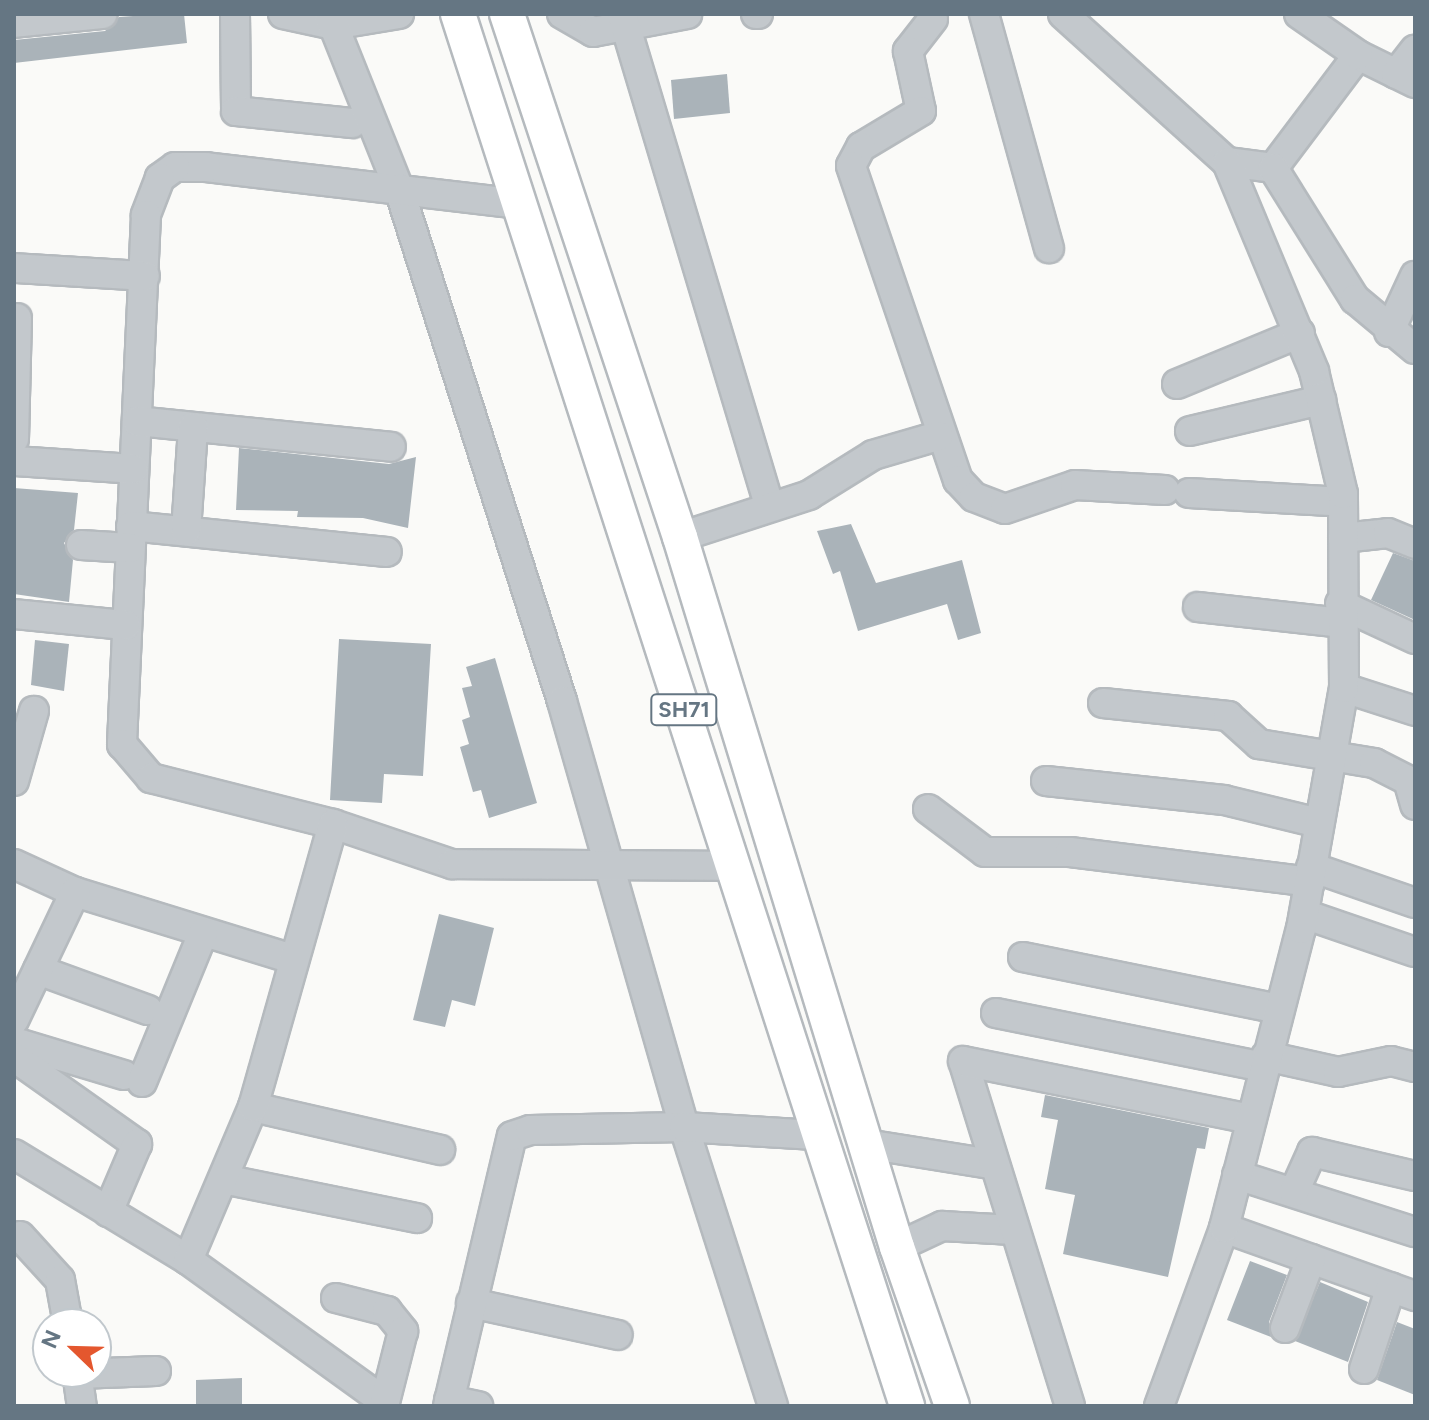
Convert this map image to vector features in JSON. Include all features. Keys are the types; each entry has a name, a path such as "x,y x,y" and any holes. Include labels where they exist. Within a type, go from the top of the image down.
{"main road":[{"name":"SH71","path":"458,14 735,866 815,1135 907,1406"},
{"name":"SH71","path":"507,14 680,537 897,1247 952,1406"},
{"path":"857,1265 897,1247"}],"street":[{"path":"14,23 103,14"},
{"path":"235,14 236,111 352,123"},
{"path":"283,14 331,19 399,14"},
{"path":"562,14 593,32 624,21 687,14"},
{"path":"984,14 1049,248"},
{"path":"1063,14 1227,162 1300,333 1321,400 1343,502 1344,688 1304,914 1224,1228 1159,1406"},
{"path":"1299,14 1358,55 1405,78 1415,50"},
{"path":"331,19 399,189 499,519 562,701 606,864 684,1127 773,1406"},
{"path":"933,19 908,51 921,111 861,147 851,166 938,436 966,491 994,507 1017,507 1075,485 1343,502"},
{"path":"624,21 769,505"},
{"path":"1273,168 1358,55"},
{"path":"1227,162 1273,168"},
{"path":"520,204 175,167 150,196 120,714 122,744 134,764 177,786 333,824 452,864 735,866"},
{"path":"1273,168 1355,299 1389,332 1415,349"},
{"path":"14,268 145,276"},
{"path":"1389,332 1415,276"},
{"path":"14,439 17,318"},
{"path":"1177,384 1300,333"},
{"path":"1190,431 1321,400"},
{"path":"137,421 391,447"},
{"path":"186,531 193,427"},
{"path":"680,537 829,486 873,455 938,436"},
{"path":"14,461 134,469"},
{"path":"81,545 186,531 387,552"},
{"path":"1343,538 1388,533 1415,544"},
{"path":"1198,607 1342,614 1415,639"},
{"path":"14,614 125,625"},
{"path":"1344,688 1415,711"},
{"path":"1103,703 1228,716 1259,744 1374,763 1408,780 1415,805"},
{"path":"14,781 19,747 34,711"},
{"path":"1046,781 1224,800 1319,823"},
{"path":"928,809 985,852 1070,852 1311,874 1415,903"},
{"path":"188,1260 253,1107 333,824"},
{"path":"14,864 75,892 293,959"},
{"path":"14,1020 75,892"},
{"path":"1304,914 1415,952"},
{"path":"14,1042 133,1079 203,933"},
{"path":"1023,957 1279,1009"},
{"path":"38,970 148,1010"},
{"path":"996,1013 1265,1062 1338,1072 1391,1061 1415,1067"},
{"path":"14,1057 137,1144 108,1212"},
{"path":"1070,1406 991,1164 963,1061 1250,1119"},
{"path":"253,1107 440,1150"},
{"path":"478,1406 449,1403 512,1136 530,1130 684,1127 815,1135"},
{"path":"866,1144 991,1164"},
{"path":"1294,1192 1312,1152 1415,1176"},
{"path":"14,1154 188,1260 384,1404 403,1331 387,1311 336,1298"},
{"path":"1237,1175 1415,1232"},
{"path":"223,1179 417,1218"},
{"path":"897,1247 942,1226 1013,1230"},
{"path":"1224,1228 1403,1292 1364,1369"},
{"path":"20,1236 60,1280 65,1308"},
{"path":"1285,1328 1311,1259"},
{"path":"471,1303 618,1335"},
{"path":"112,1372 156,1371"}],"building":[{"path":"184,14 187,43 14,63 14,40 105,31 119,17"},
{"path":"727,74 730,113 674,119 671,80"},
{"path":"239,448 389,464 416,457 408,528 363,518 297,517 298,511 236,510"},
{"path":"14,488 78,493 74,530 64,543 73,560 69,602 14,594"},
{"path":"851,524 876,583 962,560 981,633 958,640 947,604 858,631 840,571 833,574 817,531"},
{"path":"1393,553 1415,561 1415,620 1371,600"},
{"path":"339,639 431,644 423,776 384,774 382,803 330,800"},
{"path":"35,640 69,644 64,691 31,685"},
{"path":"495,658 537,803 489,818 481,790 473,792 460,747 469,744 462,720 470,717 462,688 472,686 466,667"},
{"path":"439,914 494,928 475,1006 452,1000 445,1027 413,1020"},
{"path":"1045,1095 1209,1128 1205,1149 1197,1148 1168,1277 1063,1254 1075,1195 1045,1189 1058,1120 1041,1117"},
{"path":"1250,1261 1287,1275 1269,1322 1271,1337 1227,1320"},
{"path":"1320,1282 1368,1302 1348,1362 1295,1341"},
{"path":"1397,1322 1415,1329 1415,1395 1377,1380"},
{"path":"242,1378 242,1406 196,1406 196,1380"}]}
